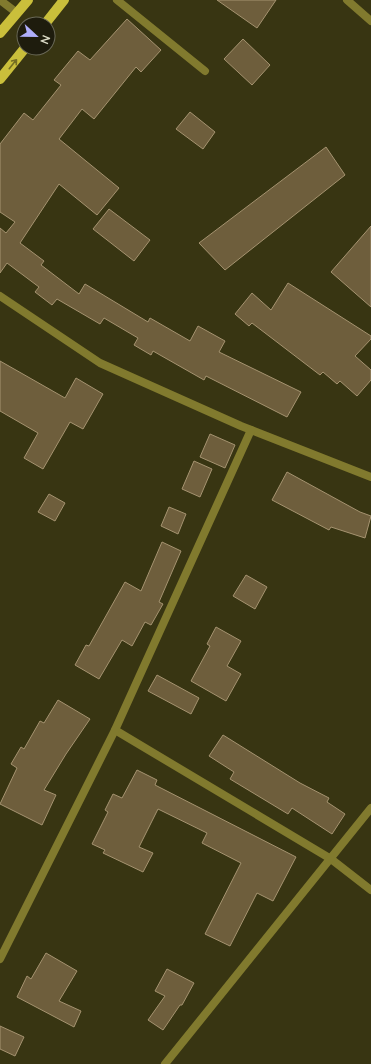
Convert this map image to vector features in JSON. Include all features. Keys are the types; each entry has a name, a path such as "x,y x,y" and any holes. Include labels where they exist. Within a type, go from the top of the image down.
{"main road":[{"path":"0,33 28,0"},
{"path":"51,16 64,0"},
{"path":"0,79 19,56"}],"street":[{"path":"0,0 17,13"},
{"path":"117,0 205,71"},
{"path":"347,0 371,21"},
{"path":"0,296 100,363 251,430 371,477"},
{"path":"0,959 115,730 251,430"},
{"path":"115,730 331,859 371,890"},
{"path":"165,1064 371,808"}],"building":[{"path":"217,0 276,0 257,28"},
{"path":"127,19 161,50 141,72 136,67 94,119 82,109 59,139 119,188 97,215 59,184 20,243 44,261 41,265 79,294 85,284 148,322 150,318 190,341 198,326 225,341 219,352 301,392 287,417 206,376 204,380 153,351 151,355 134,345 138,338 104,318 100,324 57,299 52,305 35,292 39,287 7,263 0,273 0,228 6,233 15,222 0,212 0,144 24,113 33,120 61,85 54,80 78,51 90,60"},
{"path":"243,39 270,65 252,85 224,59"},
{"path":"190,112 215,132 203,149 176,129"},
{"path":"326,147 345,175 225,270 199,243"},
{"path":"109,209 150,240 134,261 93,229"},
{"path":"371,226 371,307 331,272"},
{"path":"288,283 371,336 371,339 355,356 371,370 371,380 357,396 340,381 337,384 323,372 320,375 252,323 249,326 235,314 252,293 271,310"},
{"path":"0,361 65,398 76,378 103,394 83,429 70,422 43,469 24,458 38,433 0,411"},
{"path":"210,434 235,445 225,468 200,457"},
{"path":"194,461 212,469 200,497 182,489"},
{"path":"287,472 360,512 371,516 365,538 331,527 329,530 272,500"},
{"path":"49,494 65,503 55,521 38,512"},
{"path":"169,507 186,514 178,534 161,526"},
{"path":"162,542 181,551 159,602 163,604 151,625 145,622 132,646 122,640 99,679 75,665 86,645 89,646 125,582 141,591"},
{"path":"246,575 267,587 255,609 233,596"},
{"path":"216,627 241,641 227,666 241,674 226,701 191,681 210,646 207,644"},
{"path":"157,675 199,698 191,714 148,691"},
{"path":"58,700 90,719 44,790 56,795 42,825 0,804 17,768 11,764 21,747 24,749 40,721 44,723"},
{"path":"223,735 300,783 329,798 327,802 345,814 332,834 292,808 288,814 230,779 234,772 209,756"},
{"path":"137,770 157,780 155,785 296,857 273,901 257,893 230,946 205,934 241,863 202,843 207,833 158,809 139,847 153,853 143,872 103,853 105,850 92,844 108,812 105,810 113,794 122,798"},
{"path":"46,953 77,971 59,1001 81,1011 74,1027 17,997 27,976 31,979"},
{"path":"167,969 194,983 182,1005 180,1005 163,1030 148,1020 165,996 155,991"},
{"path":"0,1026 24,1037 15,1056 0,1049"}]}
